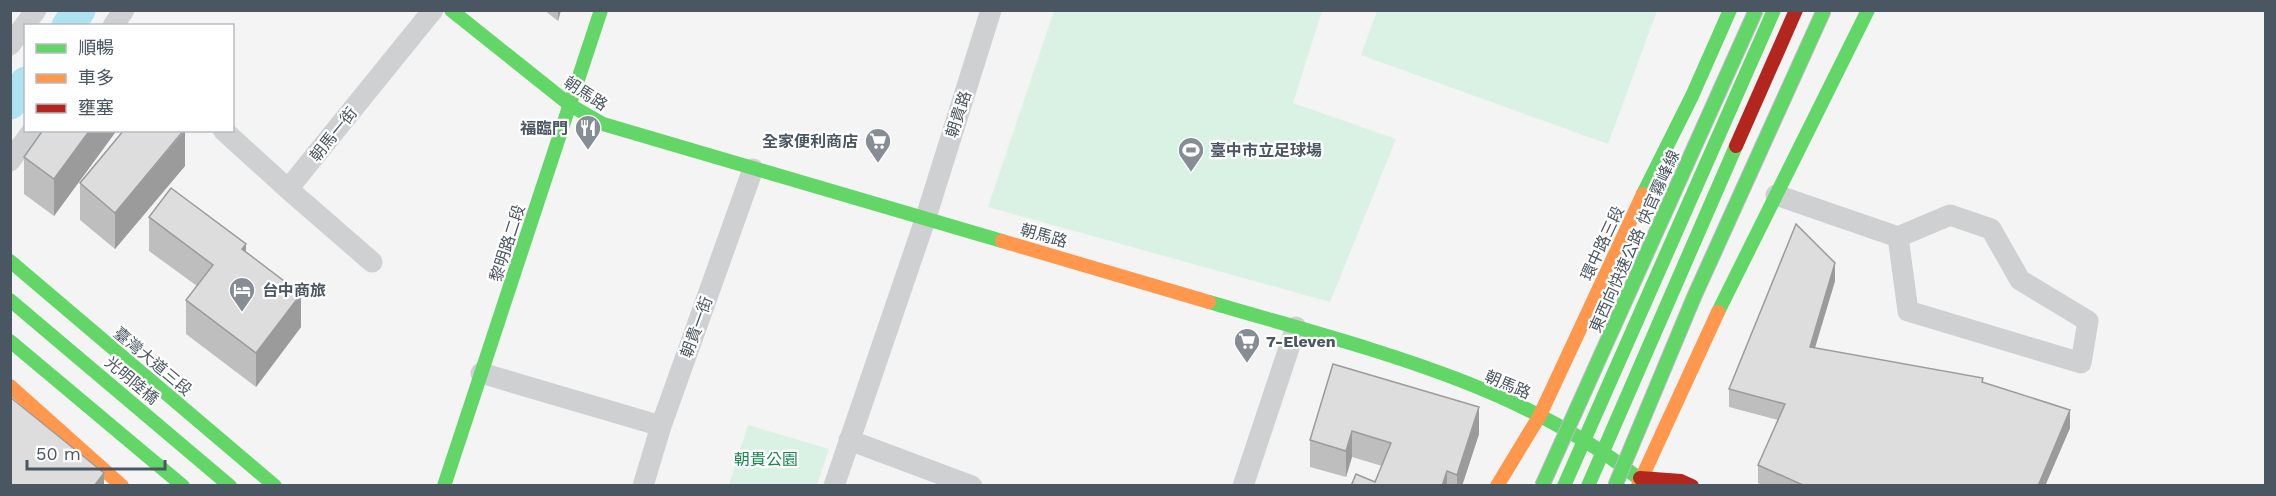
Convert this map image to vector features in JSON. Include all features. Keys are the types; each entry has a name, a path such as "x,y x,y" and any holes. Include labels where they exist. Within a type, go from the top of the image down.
{"main road":[{"name":"朝馬路","path":"451,10 570,105 603,124 926,217 1412,362 1540,415 1584,438 1642,483"},
{"name":"黎明路二段","path":"444,486 601,10"},
{"name":"環中路三段","path":"1497,486 1540,415 1614,254 1692,96 1730,10"},
{"name":"東西向快速公路 快官霧峰線","path":"1542,486 1756,10"},
{"path":"1564,486 1774,10"},
{"path":"1588,486 1796,10"},
{"path":"1615,486 1694,297 1824,10"},
{"path":"1692,486 1681,481 1642,483 1696,356 1868,10"},
{"name":"臺灣大道三段","path":"10,261 275,486"},
{"name":"光明陸橋","path":"10,300 230,486"},
{"path":"10,340 183,486"},
{"path":"10,386 122,486"}],"street":[{"path":"26,24 36,10"},
{"path":"114,24 124,10"},
{"name":"朝馬一街","path":"288,189 433,10"},
{"name":"朝貴路","path":"926,217 991,10"},
{"path":"10,45 24,26"},
{"path":"10,161 32,132"},
{"path":"225,132 372,262"},
{"name":"朝貴一街","path":"643,486 661,426 753,169"},
{"path":"1776,195 1898,237 1950,215 1990,229 2020,280 2088,321 2081,363 1908,311 1898,237"},
{"path":"834,486 926,217"},
{"path":"1243,486 1296,327"},
{"path":"481,373 661,426"},
{"path":"849,440 972,486"}],"green space":[{"path":"1377,10 1657,11 1608,144 1361,55"},
{"name":"臺中市立足球場","path":"1054,11 1322,11 1293,103 1396,139 1330,302 988,207"},
{"name":"朝貴公園","path":"748,425 829,449 817,485 729,485"}],"building":[{"path":"42,132 89,132 54,179 24,157"},
{"path":"122,132 182,132 115,213 80,183"},
{"path":"171,188 246,244 242,249 301,294 256,353 186,300 213,265 149,217"},
{"path":"1796,224 1835,263 1810,347 1983,378 1982,382 2070,410 2038,486 1805,486 1758,465 1785,404 1729,389"},
{"path":"1333,364 1479,407 1457,475 1447,471 1442,486 1351,486 1356,474 1375,482 1391,443 1352,431 1346,451 1310,440"},
{"path":"10,397 104,473 94,486 10,486"}],"waterway":[{"path":"69,24 79,10"},
{"path":"10,103 24,86"}],"traffic: fast":[{"path":"451,10 570,105 603,124 1002,241"},
{"path":"444,486 601,10"},
{"path":"1643,194 1692,96 1730,10"},
{"path":"1542,486 1756,10"},
{"path":"1564,486 1774,10"},
{"path":"1615,486 1694,297 1824,10"},
{"path":"1718,312 1868,10"},
{"path":"1588,486 1736,146"},
{"path":"10,261 275,486"},
{"path":"10,300 230,486"},
{"path":"1209,302 1382,353 1495,394 1548,420 1600,450 1648,486"},
{"path":"10,341 183,486"}],"traffic: slow":[{"path":"1497,486 1540,415 1643,194"},
{"path":"1002,241 1209,302"},
{"path":"1638,486 1718,312"},
{"path":"10,386 122,486"}],"traffic: jam":[{"path":"1736,146 1796,10"},
{"path":"1640,478 1681,481 1692,486"}],"place":[{"name":"福臨門","path":"588,151"},
{"name":"全家便利商店","path":"878,164"},
{"name":"臺中市立足球場","path":"1191,173"},
{"name":"台中商旅","path":"242,313"},
{"name":"7-Eleven","path":"1247,364"}]}
